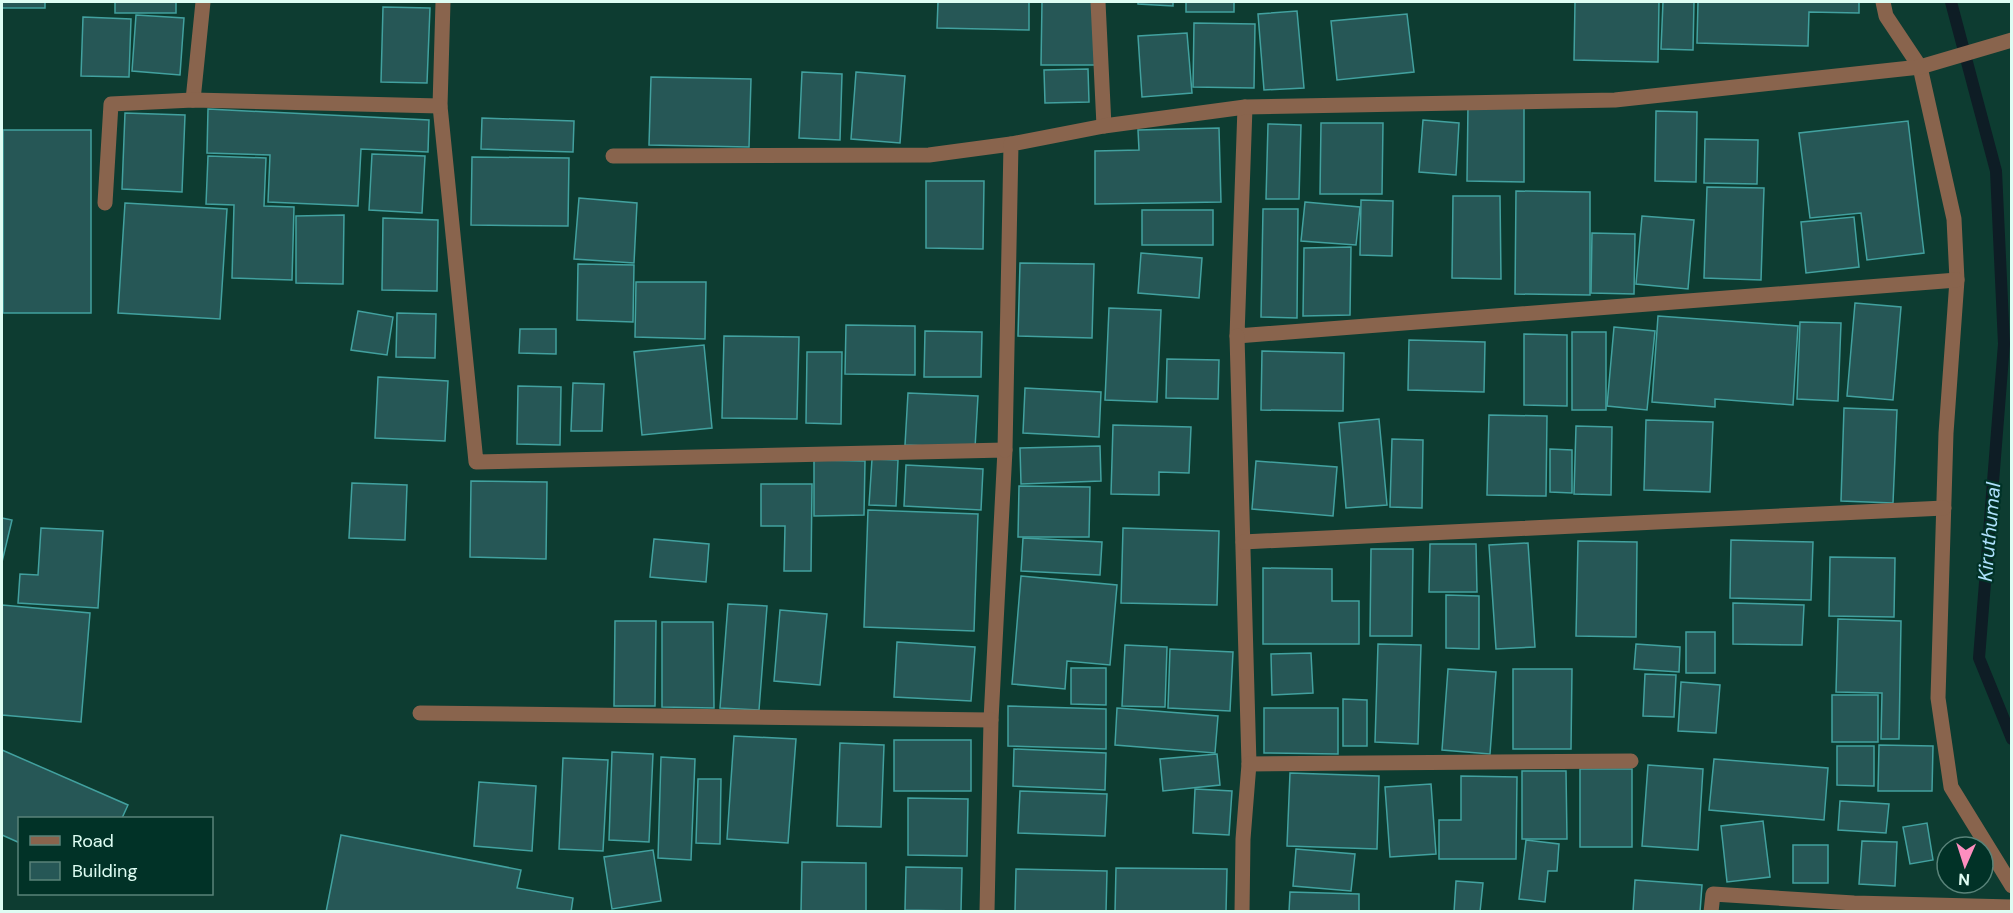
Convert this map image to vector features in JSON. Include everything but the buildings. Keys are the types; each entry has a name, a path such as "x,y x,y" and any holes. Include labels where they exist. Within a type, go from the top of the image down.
{"street":[{"path":"193,100 202,2"},
{"path":"442,2 440,106 476,462 1005,450"},
{"path":"1098,2 1104,126"},
{"path":"1883,2 1886,16 1920,67 1954,219 1957,280 1946,433 1938,698 1952,788 2012,886"},
{"path":"613,156 929,155 1011,144 1104,126 1245,107 1615,100 1920,67 2012,40"},
{"path":"105,203 111,104 193,100 440,106"},
{"path":"1242,912 1243,839 1249,764 1237,336 1245,107"},
{"path":"987,912 991,720 1005,450 1011,144"},
{"path":"1237,336 1957,280"},
{"path":"1243,542 1944,508"},
{"path":"420,713 991,720"},
{"path":"1249,764 1631,761"},
{"path":"1711,912 1713,894 1854,903 2012,907"}],"waterway":[{"name":"Kiruthumal","path":"1951,2 1996,171 2004,344 1979,658 2012,739"}]}
